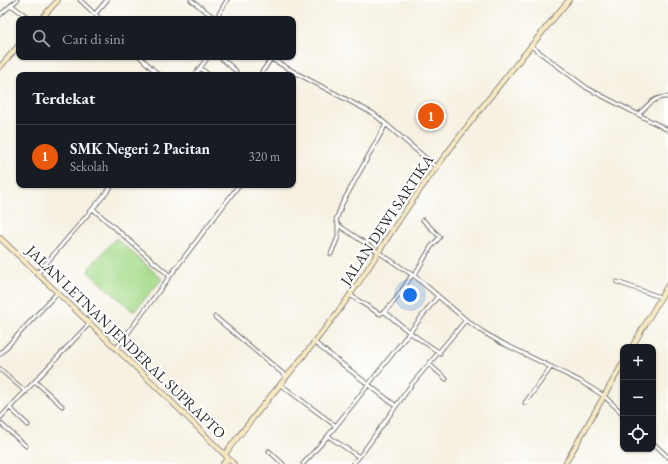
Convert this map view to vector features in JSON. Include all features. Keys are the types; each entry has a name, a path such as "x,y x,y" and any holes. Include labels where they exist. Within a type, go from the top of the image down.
{"street":[{"path":"0,15 17,0"},
{"path":"44,16 58,0"},
{"path":"80,0 95,14 107,0"},
{"path":"191,0 212,16"},
{"path":"218,16 227,0"},
{"name":"JALAN DEWI SARTIKA","path":"223,464 227,456 287,377 315,343 350,295 436,167 569,0"},
{"path":"11,5 26,16"},
{"path":"531,46 587,88 668,130"},
{"path":"0,67 16,48"},
{"path":"143,60 156,72"},
{"path":"197,72 206,60"},
{"path":"223,60 236,71"},
{"path":"262,72 268,60"},
{"path":"273,60 294,72"},
{"path":"200,68 205,72"},
{"path":"296,73 374,114 436,167"},
{"path":"639,114 656,99 668,97"},
{"path":"331,254 338,237 338,224 336,220 342,204 386,124"},
{"path":"37,274 110,188"},
{"path":"116,349 237,188"},
{"path":"93,209 170,276"},
{"path":"350,295 375,312 380,314 385,312 413,276 431,247 440,236 423,220"},
{"path":"338,224 413,276 466,320 502,343 577,380 604,396 620,411"},
{"name":"JALAN LETNAN JENDERAL SUPRAPTO","path":"0,238 234,464"},
{"path":"617,282 660,297"},
{"path":"634,344 668,285"},
{"path":"0,354 57,293"},
{"path":"303,464 328,436 438,296"},
{"path":"385,312 409,332 440,353"},
{"path":"215,317 287,377"},
{"path":"353,464 412,384 440,353 466,320"},
{"path":"0,418 36,382 89,324"},
{"path":"315,343 396,406"},
{"path":"429,364 446,379"},
{"path":"525,403 551,366"},
{"path":"565,464 620,368"},
{"path":"0,369 26,392"},
{"path":"36,382 62,406"},
{"path":"281,385 336,426"},
{"path":"10,408 28,425"},
{"path":"0,423 26,446"},
{"path":"328,436 359,457"},
{"path":"656,446 668,457"},
{"path":"269,451 283,464"}],"green space":[{"path":"116,238 162,279 133,311 88,272 90,267"}],"place":[{"name":"SMK Negeri 2 Pacitan","path":"431,116"}]}
